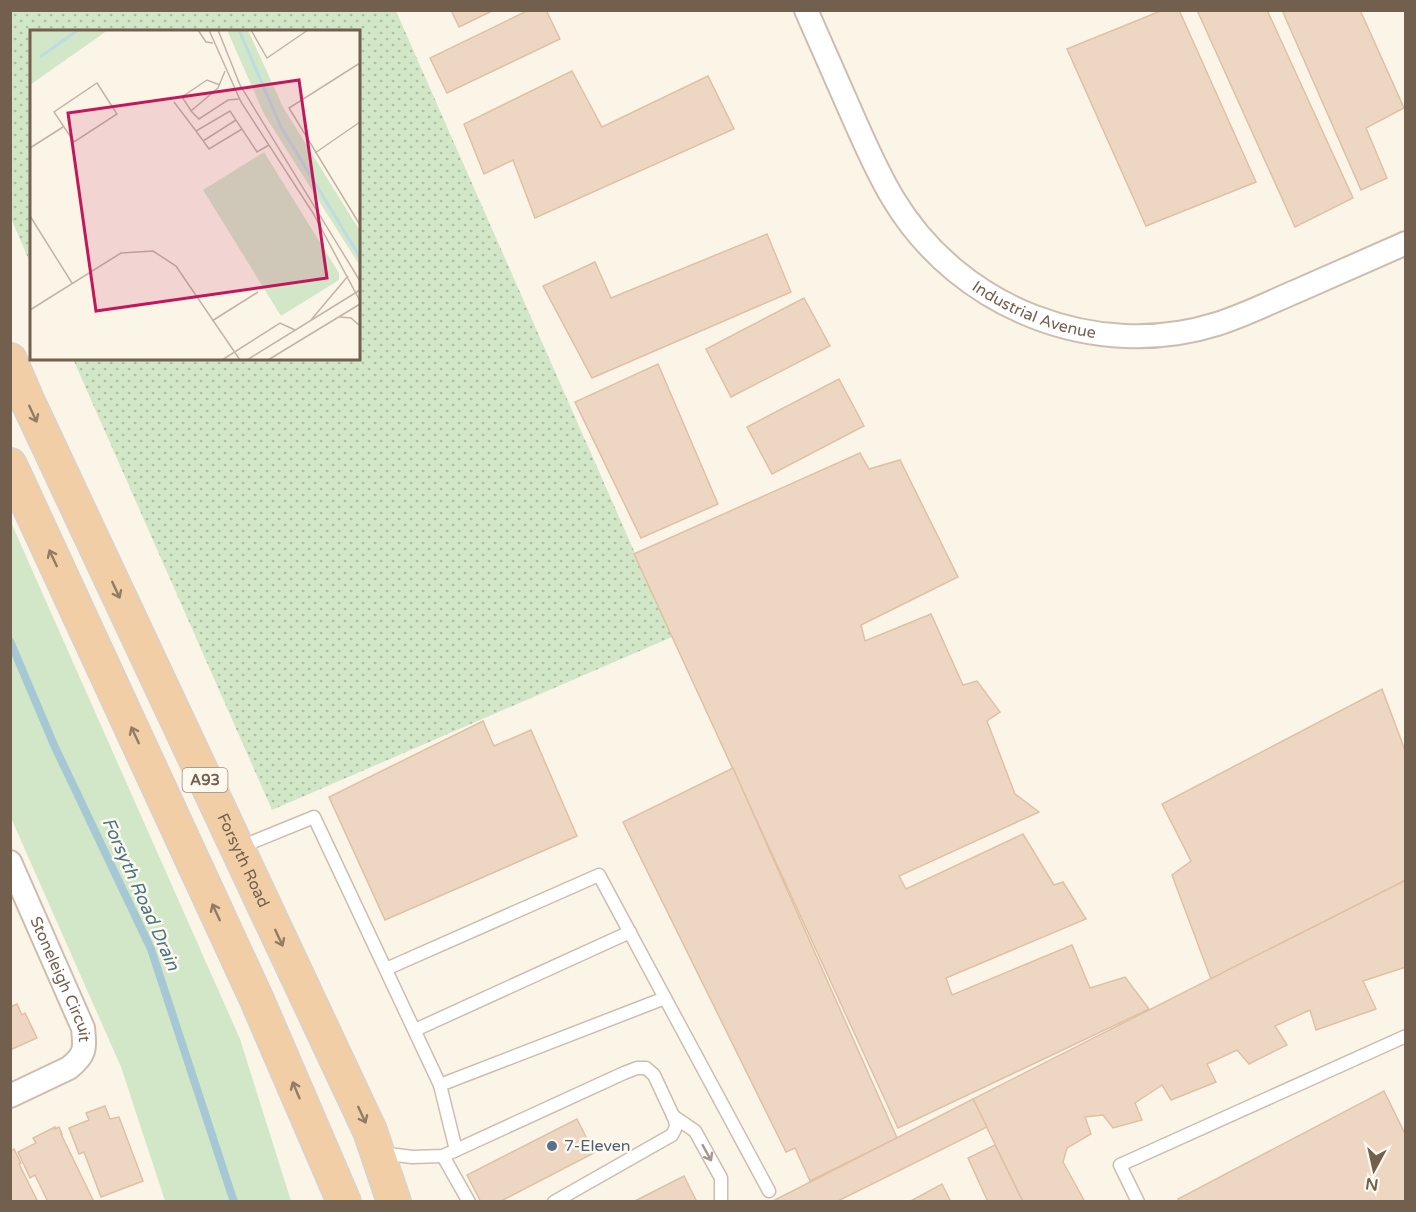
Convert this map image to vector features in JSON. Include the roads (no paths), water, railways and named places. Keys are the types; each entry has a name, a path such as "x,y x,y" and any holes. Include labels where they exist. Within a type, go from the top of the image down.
{"highway":[{"name":"Forsyth Road","path":"10,360 370,1131 394,1202"},
{"name":"A93","path":"10,465 257,1000 344,1202"}],"street":[{"name":"Industrial Avenue","path":"806,10 874,163 894,201 920,237 947,265 975,287 1023,313 1056,326 1130,337 1175,334 1216,324 1248,312 1406,243"},
{"name":"Stoneleigh Circuit","path":"10,862 83,1028 84,1052 69,1068 10,1096"}],"lane":[{"path":"237,848 314,817 440,1085 456,1150"},
{"path":"386,969 599,875 769,1191"},
{"path":"415,1030 630,932"},
{"path":"440,1085 665,998"},
{"path":"1138,1202 1120,1165 1406,1035"},
{"path":"377,1152 412,1157 442,1156 637,1068 646,1068 654,1075 673,1116 676,1127 672,1135 554,1202"},
{"path":"673,1116 695,1131 721,1178 721,1202"},
{"path":"442,1156 468,1202"}],"waterway":[{"name":"Forsyth Road Drain","path":"10,641 54,745 151,949 234,1202"}],"place":[{"name":"7-Eleven","path":"552,1146"}]}
